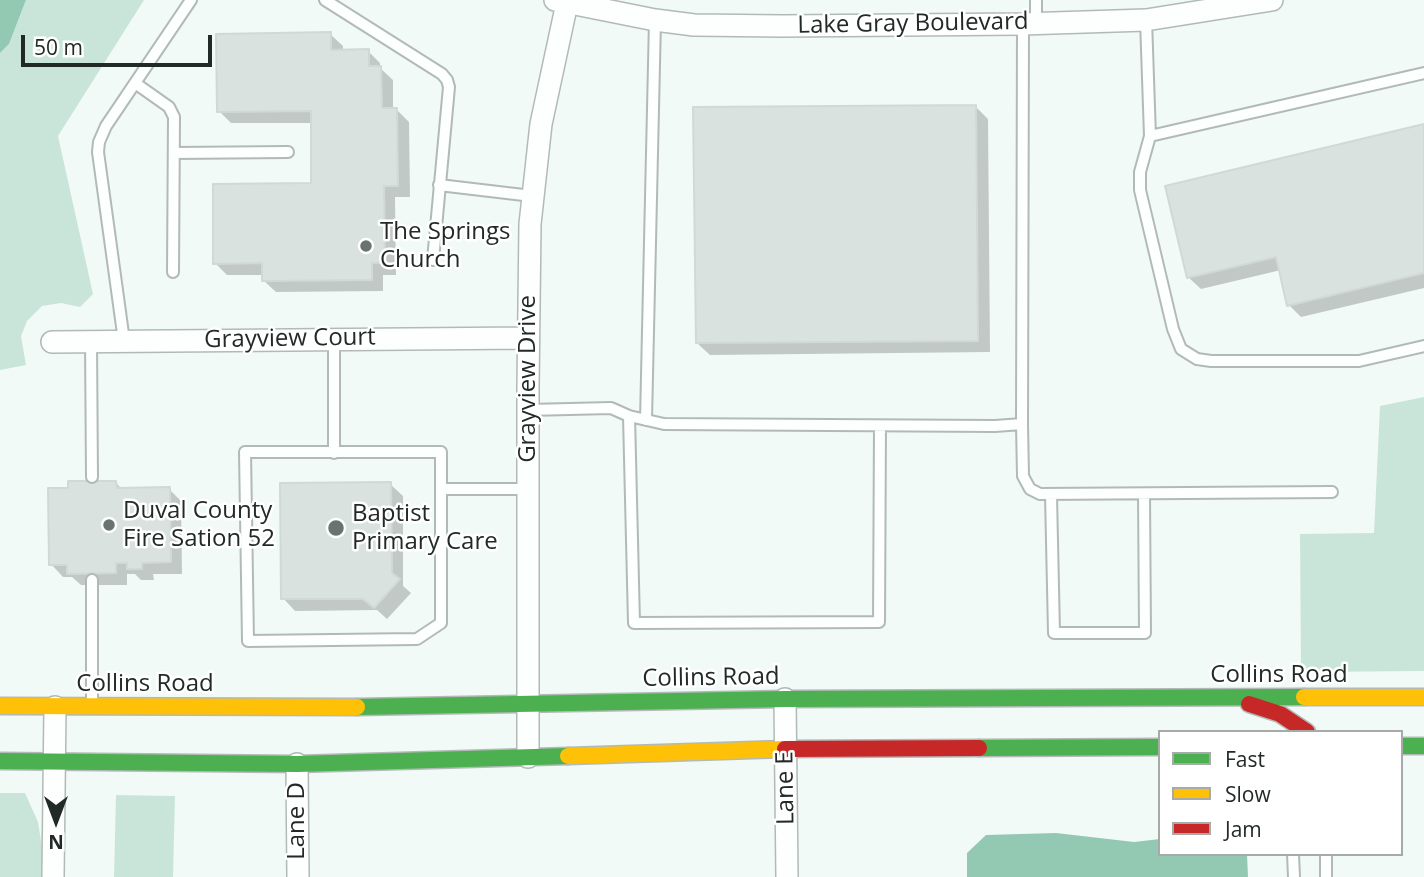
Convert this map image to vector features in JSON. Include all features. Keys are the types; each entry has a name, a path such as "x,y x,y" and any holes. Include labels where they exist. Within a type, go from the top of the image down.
{"main road":[{"name":"Collins Road","path":"0,706 304,708 785,699 1424,697"},
{"path":"1228,698 1280,714 1304,730"},
{"path":"1403,746 1424,746"},
{"path":"0,761 297,764 785,749 1158,747"}],"street":[{"name":"Lake Gray Boulevard","path":"563,1 655,20 707,25 1029,24 1146,20 1272,0"},
{"name":"Grayview Drive","path":"528,757 528,338 532,196 541,124 563,1"},
{"name":"Grayview Court","path":"52,342 528,338"},
{"name":"Lane E","path":"785,699 787,877"},
{"path":"53,877 55,707"},
{"name":"Lane D","path":"297,764 298,877"}],"lane":[{"path":"124,341 98,152 106,126 191,0"},
{"path":"325,0 442,74 447,80 449,87 433,260"},
{"path":"1036,0 1029,24 1022,424 1024,481 1034,492 1051,495 1332,492"},
{"path":"646,420 655,20"},
{"path":"1146,20 1150,136 1140,172 1140,190 1173,329 1181,349 1197,359 1212,361 1359,361 1424,346"},
{"path":"1150,136 1424,73"},
{"path":"135,83 173,112 173,272"},
{"path":"174,153 288,152"},
{"path":"439,185 532,196"},
{"path":"334,338 334,453"},
{"path":"91,341 92,477"},
{"path":"528,410 611,408 629,416 663,424 1022,424"},
{"path":"629,416 634,623 879,622 880,426"},
{"path":"245,452 334,453 441,452 441,623 417,639 248,641 245,452"},
{"path":"441,489 528,489"},
{"path":"1051,495 1054,633 1145,634 1144,494"},
{"path":"92,580 92,707"},
{"path":"1293,856 1294,877"},
{"path":"1326,856 1326,877"}],"shaded area":[{"path":"0,0 26,0 9,44 0,53"},
{"path":"26,0 144,0 58,136 93,294 80,307 61,303 42,306 27,321 21,336 26,365 0,370 0,53 9,44"},
{"path":"1424,397 1424,671 1301,672 1300,534 1374,533 1380,406"},
{"path":"0,793 25,793 38,822 42,847 42,877 0,877"},
{"path":"116,795 175,796 173,877 114,877"},
{"path":"1056,833 1134,842 1158,839 1158,856 1247,856 1248,877 967,877 967,853 986,835"}],"building":[{"path":"331,32 331,50 369,49 369,66 381,66 382,108 397,108 398,186 384,186 385,263 372,263 372,280 262,281 262,263 213,264 213,184 311,183 311,111 217,112 216,34"},
{"path":"976,105 978,341 696,343 693,107"},
{"path":"1424,124 1424,273 1287,306 1276,257 1187,278 1165,186"},
{"name":"Duval County Fire Sation 52","path":"68,481 116,481 117,488 170,487 171,562 142,563 142,569 127,569 127,563 116,563 116,573 67,574 67,565 49,565 48,488 68,488"},
{"name":"Baptist Primary Care","path":"391,482 392,573 400,579 374,608 363,599 281,599 280,483"}],"traffic: fast":[{"path":"357,707 785,699 1304,697"},
{"path":"1403,746 1424,746"},
{"path":"979,748 1158,747"},
{"path":"0,761 297,764 568,756"}],"traffic: slow":[{"path":"1304,697 1424,697"},
{"path":"0,706 357,707"},
{"path":"568,756 785,749"}],"traffic: jam":[{"path":"1249,704 1280,714 1304,730"},
{"path":"785,749 979,748"}],"place":[{"name":"The Springs Church","path":"366,246"},
{"name":"Duval County Fire Sation 52","path":"109,525"},
{"name":"Baptist Primary Care","path":"336,528"}]}
